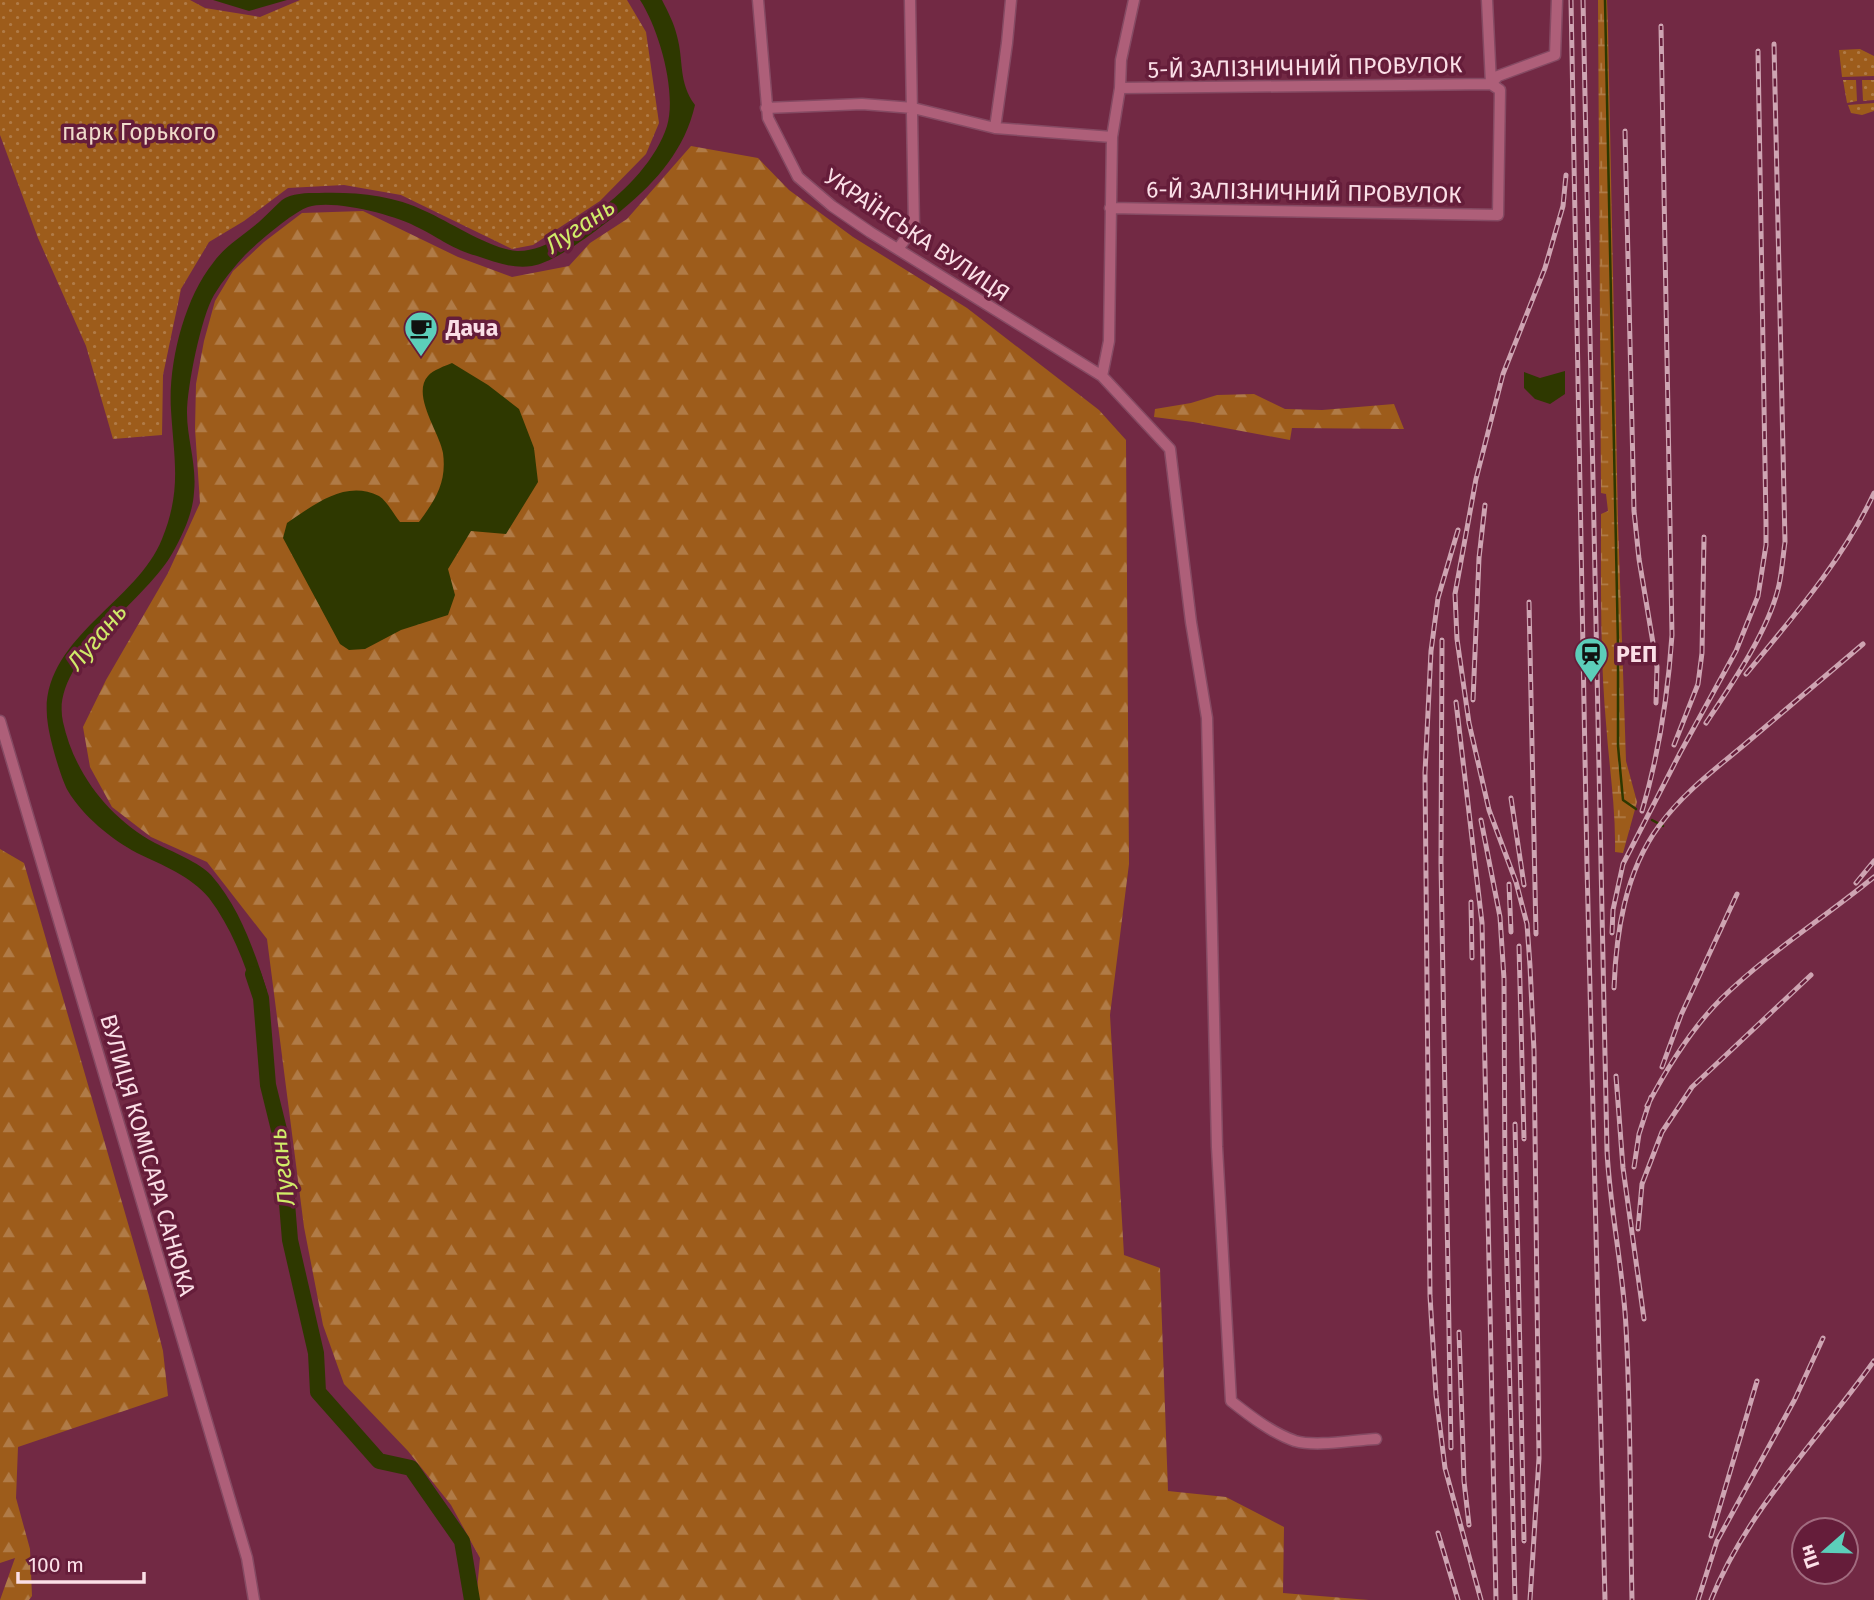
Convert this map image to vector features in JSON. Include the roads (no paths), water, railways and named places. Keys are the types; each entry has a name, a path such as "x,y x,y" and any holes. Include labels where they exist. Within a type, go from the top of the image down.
{"street":[{"name":"УКРАЇНСЬКА ВУЛИЦЯ","path":"758,0 768,118 798,177 832,205 898,249 1102,376 1170,449 1191,622 1207,718 1217,1147 1231,1401 1269,1428 1296,1441 1312,1443 1376,1439"},
{"path":"898,249 914,228 910,0"},
{"path":"995,128 1011,0"},
{"path":"1102,376 1109,341 1112,137 1120,88 1121,60 1134,0"},
{"path":"1486,0 1491,84"},
{"path":"1491,84 1498,76 1555,54 1557,0"},
{"name":"5-Й ЗАЛІЗНИЧНИЙ ПРОВУЛОК","path":"1120,88 1491,84"},
{"name":"6-Й ЗАЛІЗНИЧНИЙ ПРОВУЛОК","path":"1110,208 1498,215 1500,90 1491,84"},
{"path":"766,108 862,104 913,108 995,128 1112,137"},
{"name":"ВУЛИЦЯ КОМІСАРА САНЮКА","path":"0,721 247,1558 254,1600"},
{"path":"0,770 13,767"}],"water":[{"path":"213,0 287,0 249,11"},
{"path":"640,0 662,0 676,31 686,88 695,105 677,150 658,175 614,216 567,251 542,263 517,267 468,253 408,223 380,214 348,207 319,205 301,210 284,221 245,255 221,284 209,305 192,370 188,401 187,423 195,482 187,523 160,571 103,632 71,676 63,699 63,722 68,741 85,776 109,807 138,833 206,871 221,888 245,930 267,991 255,996 224,921 202,890 185,877 117,841 98,826 74,800 62,778 48,725 48,696 56,670 71,647 149,562 162,539 172,505 175,475 172,373 186,313 203,278 218,257 282,200 294,195 347,193 400,201 483,240 517,251 539,247 571,230 630,184 656,150 667,126 670,96 668,79 654,27"},
{"path":"452,363 488,385 519,409 534,448 538,482 506,534 471,531 448,569 455,595 448,615 401,630 365,649 349,650 340,644 283,538 287,523 330,496 354,491 379,496 400,522 419,522 438,490 444,464 441,445 424,403 424,384 430,374"},
{"path":"1565,371 1565,394 1550,404 1535,399 1524,388 1524,372 1540,378"}],"waterway":[{"path":"1605,0 1618,746 1623,800 1636,809"},
{"path":"1652,820 1663,826"},
{"name":"Лугань","path":"253,974 261,998 268,1085 282,1142 290,1240 316,1353 318,1392 379,1461 411,1468 462,1541 472,1600"}],"railway":[{"path":"1571,0 1587,866 1605,1600"},
{"path":"1583,0 1607,1151 1626,1327 1632,1600"},
{"path":"1642,811 1662,724 1672,635 1661,26"},
{"path":"1706,723 1767,620 1779,585 1785,542 1774,44"},
{"path":"1612,933 1613,910 1623,864 1736,651 1758,596 1766,545 1758,51"},
{"path":"1625,131 1634,511 1657,667 1656,703"},
{"path":"1530,1600 1539,1458 1534,1051 1527,924 1516,882 1489,810 1469,723 1457,639 1455,594 1476,479 1503,374 1545,268 1563,206 1566,175"},
{"path":"1746,674 1832,565 1848,542 1874,493"},
{"path":"1473,700 1479,558 1485,505"},
{"path":"1458,530 1438,598 1431,651 1425,773 1430,1296 1436,1395 1445,1468 1481,1600"},
{"path":"1674,745 1698,684 1702,653 1704,537"},
{"path":"1529,602 1536,934"},
{"path":"1442,640 1441,863 1451,1448"},
{"path":"1614,988 1624,904 1638,863 1659,826 1699,783 1863,644"},
{"path":"1456,702 1482,923 1496,1600"},
{"path":"1511,798 1524,885"},
{"path":"1481,820 1500,917 1504,979 1505,1187 1515,1600"},
{"path":"1856,883 1874,861"},
{"path":"1647,1106 1680,1050 1721,999 1777,951 1874,877"},
{"path":"1509,884 1511,932"},
{"path":"1662,1067 1681,1015 1737,894"},
{"path":"1471,902 1472,958"},
{"path":"1519,946 1524,1139"},
{"path":"1638,1229 1642,1184 1662,1132 1692,1087 1811,975"},
{"path":"1616,1076 1623,1168 1644,1319"},
{"path":"1634,1167 1639,1134 1651,1097"},
{"path":"1515,1124 1524,1541"},
{"path":"1459,1332 1464,1481 1469,1525"},
{"path":"1698,1600 1717,1541 1795,1399 1823,1338"},
{"path":"1711,1600 1726,1567 1764,1506 1874,1361"},
{"path":"1711,1536 1757,1381"},
{"path":"1438,1533 1458,1600"}],"place":[{"name":"Дача","path":"421,358"},
{"name":"РЕП","path":"1591,684"}],"park label":[{"name":"парк Горького","path":"139,132"}]}
